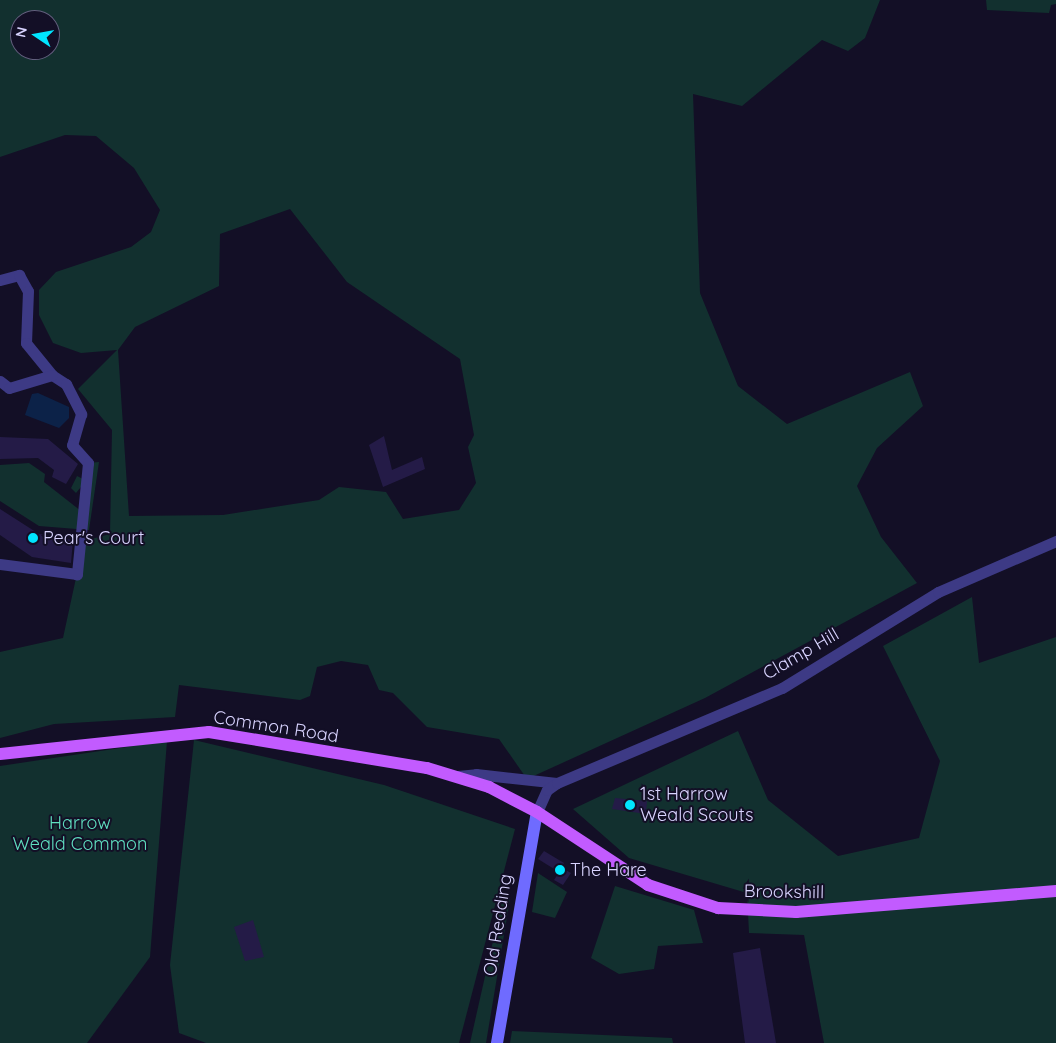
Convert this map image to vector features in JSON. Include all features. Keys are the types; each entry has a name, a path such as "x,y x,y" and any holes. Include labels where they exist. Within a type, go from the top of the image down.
{"main road":[{"name":"Common Road","path":"0,754 209,732 458,776 489,787 536,812"},
{"name":"Brookshill","path":"536,812 648,885 718,908 796,912 1056,891"}],"street":[{"path":"0,280 18,274 28,291 26,344 52,375 66,384 80,414 72,445 88,463 77,574 0,564"},
{"path":"0,381 9,388 52,375"},
{"name":"Clamp Hill","path":"536,812 548,790 557,783 782,688 938,592 1056,541"},
{"name":"Clamp Hill","path":"458,776 476,774 557,783"},
{"name":"Old Redding","path":"497,1043 536,812"}],"green space":[{"path":"0,0 880,0 865,38 848,51 822,40 742,106 693,94 700,293 738,386 787,424 910,372 923,406 877,448 857,486 881,537 917,583 705,698 527,779 499,739 427,727 393,693 379,690 368,665 341,661 317,667 310,696 300,700 179,685 175,717 54,724 0,738 0,652 63,638 84,541 110,534 112,430 78,389 117,350 81,353 53,343 39,315 39,290 56,272 131,247 151,232 160,210 134,168 96,136 65,135 0,157","holes":["290,209 347,282 460,359 474,435 468,447 476,483 459,510 403,519 386,492 339,487 319,500 223,515 129,516 118,350 135,327 219,286 220,234"]},
{"path":"986,0 1056,0 1056,4 1051,5 1049,13 987,10"},
{"path":"99,462 89,530 39,526 0,501 0,465 29,463 45,474 44,482 81,511 85,482 76,493 71,488 77,476 85,480 88,463"},
{"path":"972,597 979,663 1056,637 1056,1043 824,1043 804,935 749,933 747,893 629,858 573,809 738,731 768,800 838,856 919,838 940,761 883,646"},
{"path":"194,740 384,785 515,829 459,1043 206,1043 179,1033 170,965"},
{"name":"Harrow Weald Common","path":"167,741 150,957 87,1043 0,1043 0,766"},
{"path":"538,873 567,892 555,918 532,912"},
{"path":"615,886 694,910 703,943 658,946 654,969 619,974 591,958"},
{"path":"504,892 510,899 486,1043 470,1043"},
{"path":"512,1031 672,1038 673,1043 510,1043"}],"water":[{"path":"38,393 69,407 69,418 59,428 25,415 32,394"}],"building":[{"path":"384,436 392,470 422,457 425,469 383,487 369,445"},
{"name":"Pear's Court","path":"0,437 48,439 78,464 66,484 52,477 54,470 38,458 0,459"},
{"name":"Pear's Court","path":"0,509 39,534 73,540 71,563 32,557 0,535"},
{"name":"1st Harrow Weald Scouts","path":"615,798 647,801 646,814 612,809"},
{"name":"The Hare","path":"544,851 564,863 559,872 538,859"},
{"path":"562,868 571,873 563,885 554,880"},
{"path":"253,920 264,957 245,961 234,927"},
{"path":"760,948 776,1043 745,1043 733,953"}],"place":[{"name":"Pear's Court","path":"33,538"},
{"name":"1st Harrow Weald Scouts","path":"630,805"},
{"name":"The Hare","path":"560,870"}]}
